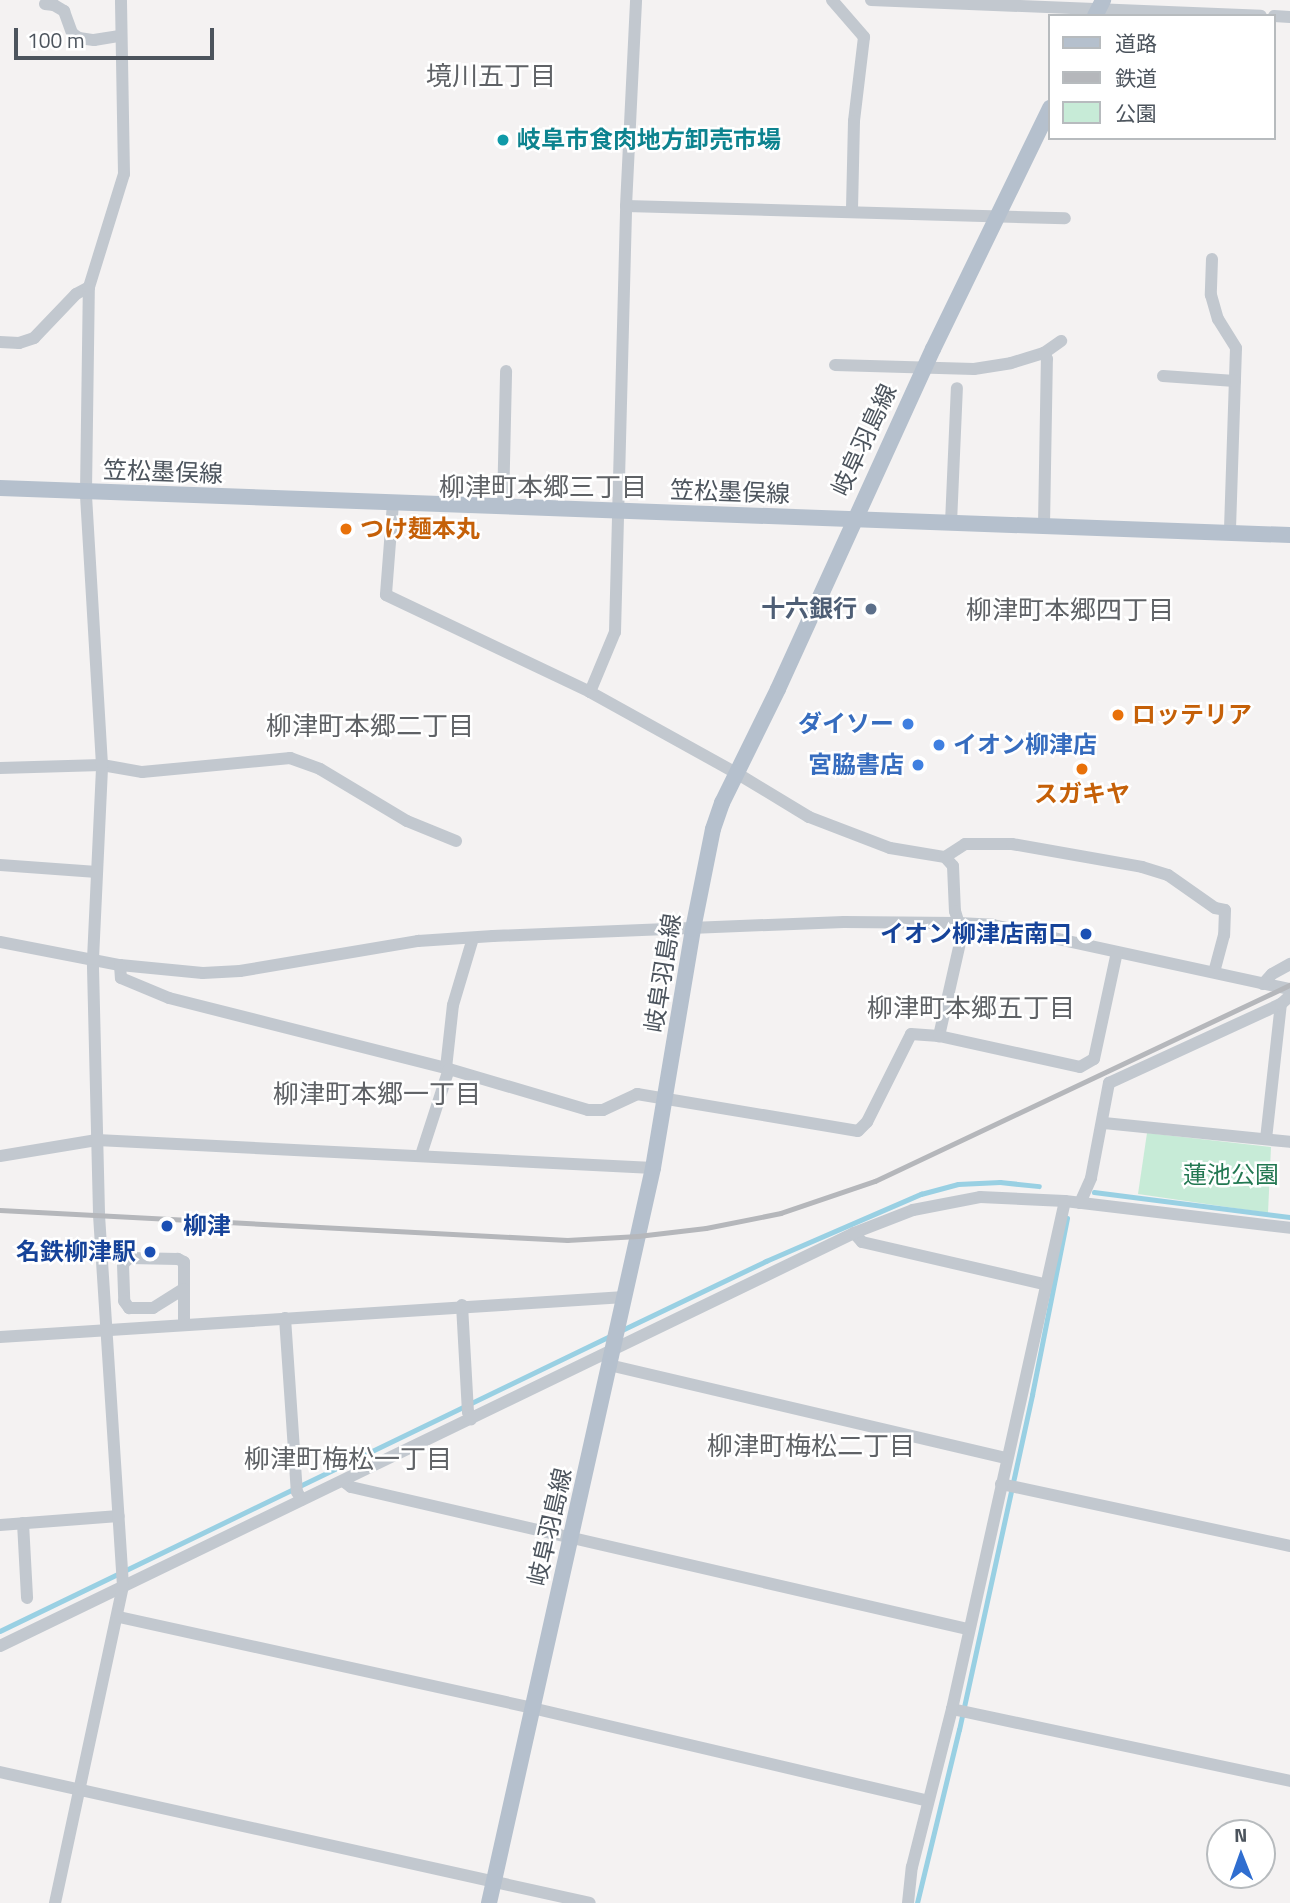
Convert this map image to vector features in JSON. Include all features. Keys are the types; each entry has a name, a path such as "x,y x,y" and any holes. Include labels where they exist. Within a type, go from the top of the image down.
{"main road":[{"name":"岐阜羽島線","path":"489,1903 653,1168 667,1098 693,929 713,829 722,803 738,774 923,368 1048,112"},
{"name":"笠松墨俣線","path":"0,488 1290,536"}],"street":[{"path":"55,1903 119,1617 123,1586 97,1140 93,959 102,765 86,492 89,287 124,174 121,0"},
{"path":"590,692 615,632 626,206 636,0"},
{"path":"832,0 864,37 854,121 852,212"},
{"path":"871,0 1212,14"},
{"path":"45,4 54,5 64,11 72,33 79,38 94,40 120,36"},
{"path":"626,206 1065,218"},
{"path":"1212,259 1211,295 1218,320 1236,348 1230,533"},
{"path":"0,342 19,343 34,338 76,294 89,287"},
{"path":"835,365 974,369 1011,363 1044,352 1061,341"},
{"path":"1044,352 1047,359 1044,526"},
{"path":"503,507 506,371"},
{"path":"1163,376 1235,381"},
{"path":"951,523 957,388"},
{"path":"393,503 386,595 590,692 738,774 809,817 890,848 945,857 953,866 958,922 962,934 939,1036"},
{"path":"0,768 102,765 142,772 290,758 320,769 407,821 456,841"},
{"path":"945,857 965,845 1012,844 1142,867 1168,875 1215,908 1226,910 1224,935 1214,972"},
{"path":"0,865 97,872"},
{"path":"0,942 120,965 203,972 240,971 418,941 844,922 958,922 993,925 1290,989"},
{"path":"421,1155 447,1069 453,1005 473,938"},
{"path":"120,965 121,978 169,998 447,1069 588,1110 603,1110 637,1094 858,1130 867,1122 911,1034 939,1036 1080,1067 1094,1059 1117,952"},
{"path":"1263,984 1272,974 1290,964"},
{"path":"1080,1203 1091,1178 1110,1083 1286,1000"},
{"path":"1266,1139 1286,1000"},
{"path":"1104,1123 1290,1142"},
{"path":"0,1156 97,1140 653,1168"},
{"path":"0,1646 471,1419 611,1359 854,1233 912,1210 942,1202 980,1197 1065,1201 1290,1228"},
{"path":"908,1903 912,1867 952,1709 967,1629 1065,1201"},
{"path":"854,1233 862,1242 1044,1284"},
{"path":"184,1289 153,1308 129,1308 124,1301 123,1264 129,1258 178,1259 184,1262 184,1289 184,1325"},
{"path":"0,1337 462,1305 625,1297"},
{"path":"462,1305 468,1412 471,1419"},
{"path":"285,1318 297,1492 302,1500"},
{"path":"611,1359 1007,1458"},
{"path":"343,1480 351,1487 967,1629"},
{"path":"1001,1484 1290,1546"},
{"path":"0,1525 119,1516"},
{"path":"23,1523 27,1598"},
{"path":"119,1617 532,1708 927,1801"},
{"path":"952,1709 1290,1781"},
{"path":"0,1772 590,1903"}],"green space":[{"name":"蓮池公園","path":"1147,1133 1271,1147 1268,1213 1138,1194"}],"waterway":[{"path":"620,1331 766,1261 921,1194 958,1184 1000,1182 1039,1186"},
{"path":"1094,1192 1290,1217"},
{"path":"917,1903 959,1730 1032,1395 1067,1218"},
{"path":"0,1631 612,1335"}],"railway":[{"path":"0,1210 567,1240 638,1236 706,1228 781,1213 875,1181 1290,985"}],"place":[{"name":"岐阜市食肉地方卸売市場","path":"503,140"},
{"name":"つけ麺本丸","path":"346,529"},
{"name":"十六銀行","path":"871,609"},
{"name":"ロッテリア","path":"1118,715"},
{"name":"ダイソー","path":"908,724"},
{"name":"イオン柳津店","path":"939,745"},
{"name":"宮脇書店","path":"918,765"},
{"name":"スガキヤ","path":"1082,769"},
{"name":"イオン柳津店南口","path":"1086,934"},
{"name":"柳津","path":"167,1226"},
{"name":"名鉄柳津駅","path":"150,1252"}],"district":[{"name":"境川五丁目","path":"491,76"},
{"name":"柳津町本郷三丁目","path":"543,487"},
{"name":"柳津町本郷四丁目","path":"1070,610"},
{"name":"柳津町本郷二丁目","path":"370,726"},
{"name":"柳津町本郷五丁目","path":"971,1008"},
{"name":"柳津町本郷一丁目","path":"377,1094"},
{"name":"柳津町梅松二丁目","path":"811,1446"},
{"name":"柳津町梅松一丁目","path":"348,1459"}]}
